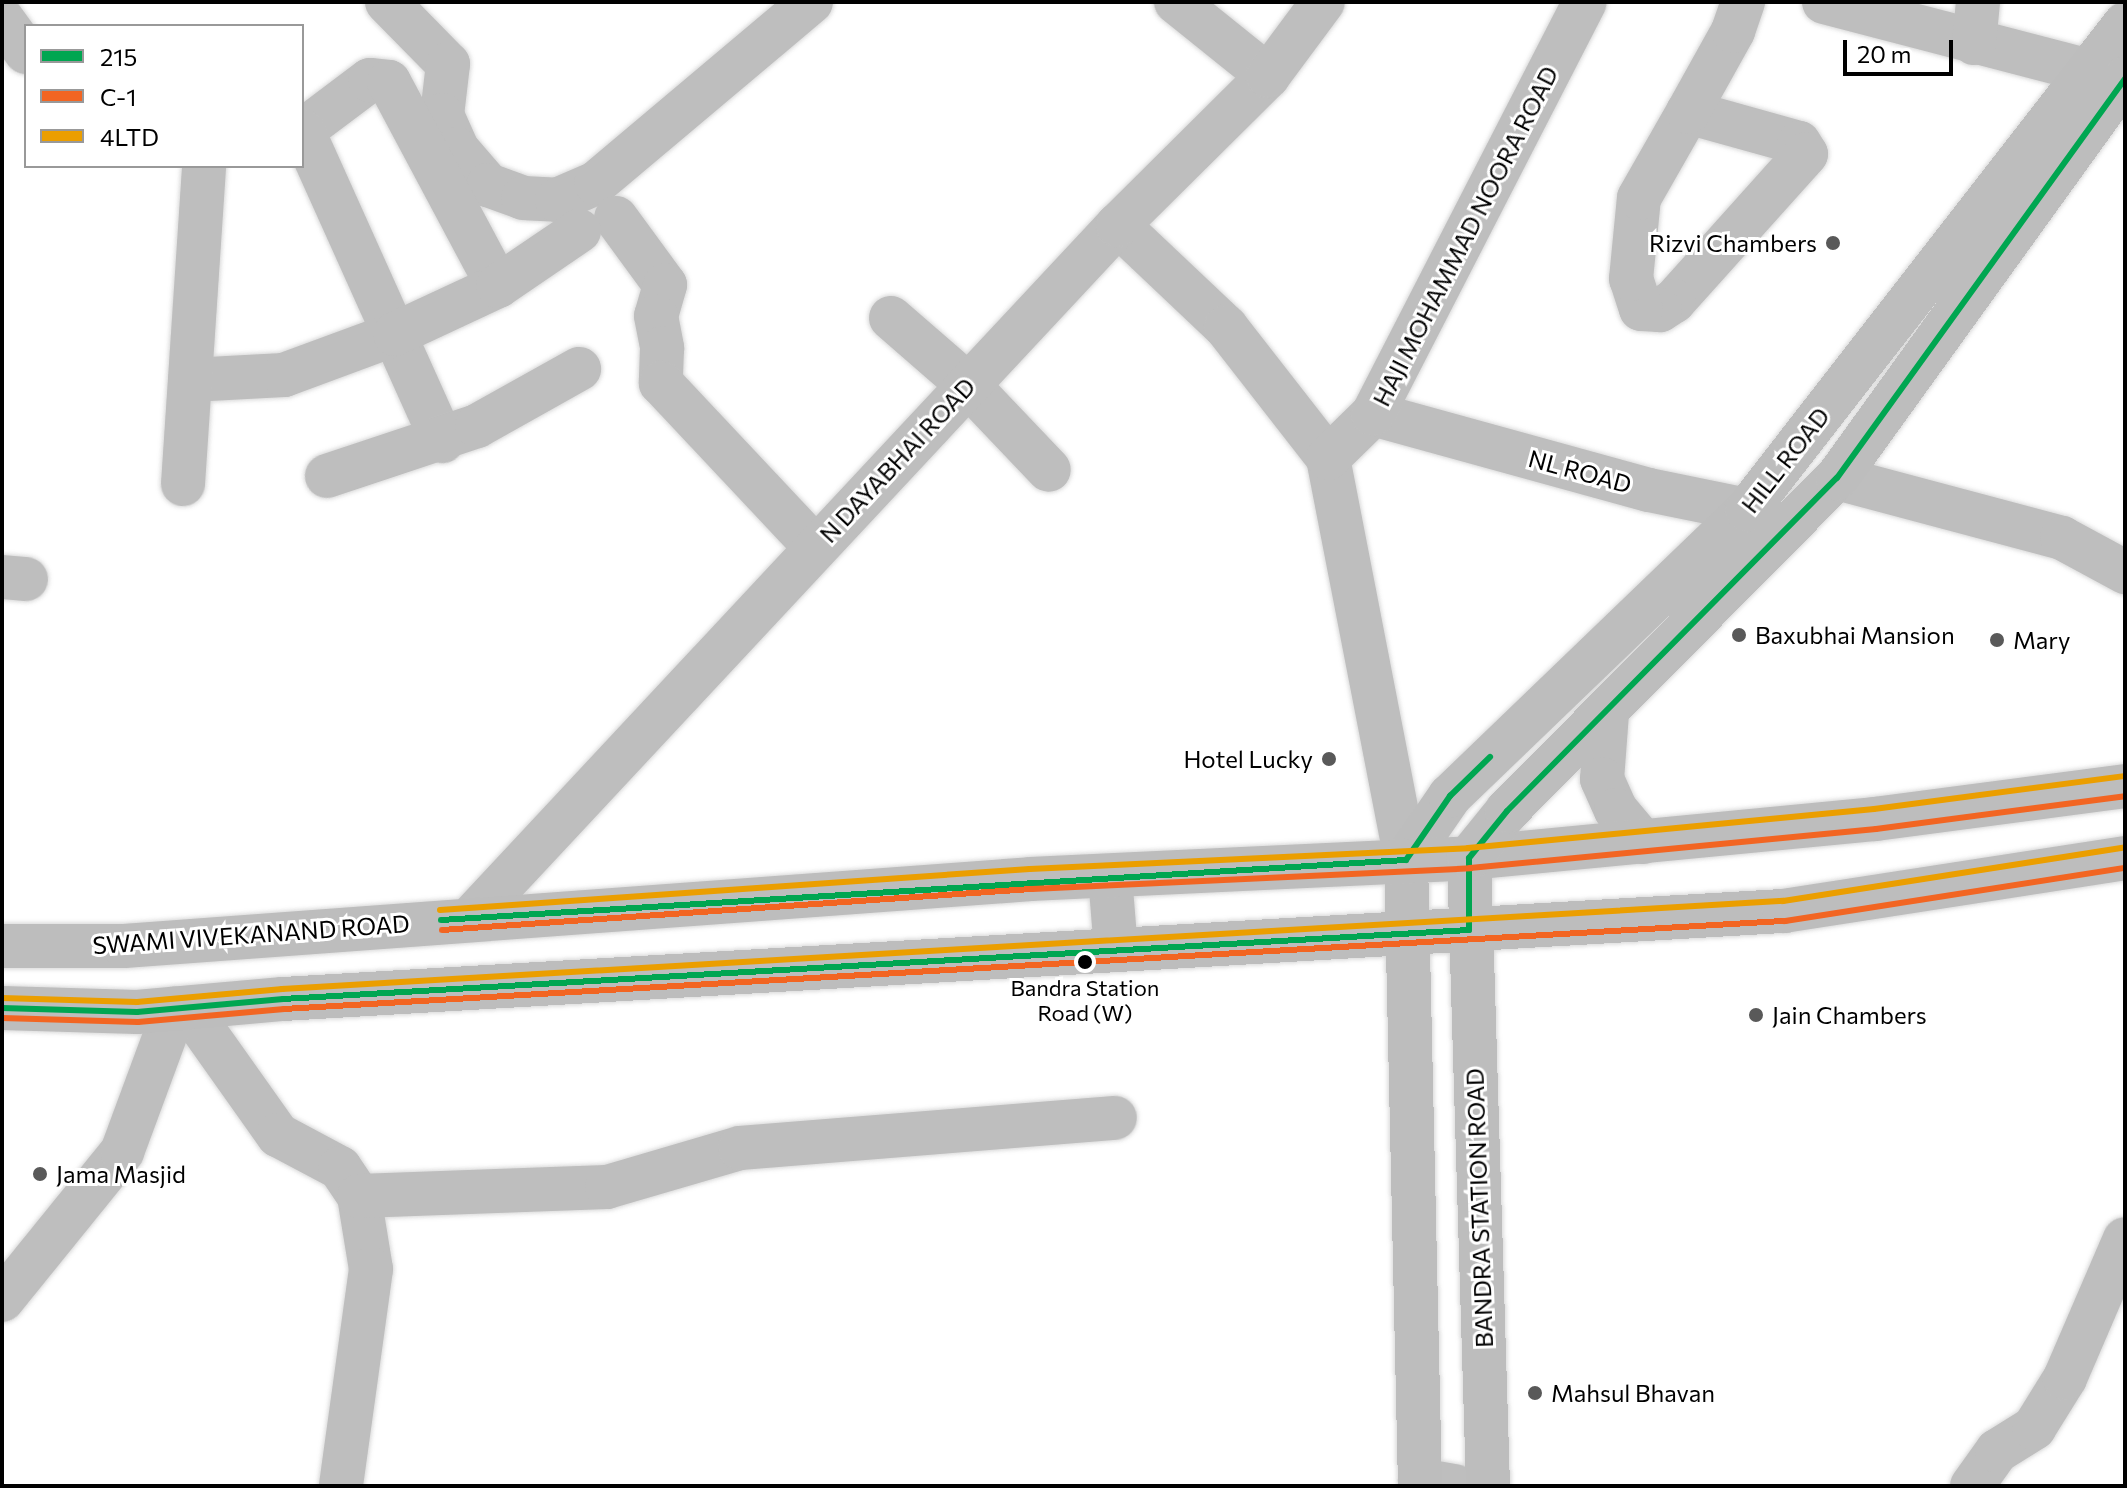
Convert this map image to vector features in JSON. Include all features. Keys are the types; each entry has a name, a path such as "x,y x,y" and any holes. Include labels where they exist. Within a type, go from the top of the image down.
{"main road":[{"name":"HILL ROAD","path":"1469,858 1507,811 1837,478 2115,77 2125,24"},
{"name":"HILL ROAD","path":"1406,860 1450,796 1747,510 2115,77"},
{"path":"1607,713 1602,779 1616,810 1643,842"},
{"name":"SWAMI VIVEKANAND ROAD","path":"2,946 124,946 471,918 1110,876 1469,858 1875,819 2125,786"},
{"path":"1469,858 1469,930"},
{"path":"2,1008 181,1008 1784,911 2125,858"},
{"path":"1406,860 1431,1484"},
{"path":"1110,876 1116,950"},
{"name":"BANDRA STATION ROAD","path":"1469,930 1488,1486"}],"street":[{"path":"387,2 448,64 442,115 457,149 488,185 523,198 557,200 596,183 811,2"},
{"path":"1176,2 1268,76"},
{"name":"N DAYABHAI ROAD","path":"471,918 1118,225 1268,76 1323,2"},
{"name":"HAJI MOHAMMAD NOORA ROAD","path":"1328,458 1373,414 1585,2"},
{"path":"1688,112 1799,143 1806,154 1674,301 1660,310 1641,309 1631,279 1639,198 1733,31 1743,2"},
{"path":"1824,2 1976,22 2115,77"},
{"path":"2,19 24,49"},
{"path":"304,130 370,80 389,82 498,286"},
{"path":"304,135 442,441"},
{"path":"183,484 204,168"},
{"path":"190,380 284,375 395,334 498,286 598,225 665,285 656,316 662,348 661,383 815,547"},
{"path":"1118,225 1226,327 1328,458 1406,860"},
{"path":"891,318 968,385 1049,470"},
{"path":"327,476 442,441 579,369"},
{"name":"NL ROAD","path":"1373,414 1649,490 1747,510 1786,529"},
{"path":"1837,478 2062,538 2125,572"},
{"path":"181,1008 278,1135 340,1168 359,1196 371,1269 341,1486"},
{"path":"2,1300 122,1152 181,1008"},
{"path":"359,1196 607,1187 740,1148 1115,1118"},
{"path":"1972,1486 1997,1451 2034,1428 2065,1378 2125,1239"}],"transit line":[{"name":"215","path":"2,1008 137,1012 283,999 1469,930 1469,858 1507,811 1837,478 2125,78"},
{"name":"215","path":"441,920 1406,860 1450,796 1490,757"},
{"name":"4LTD","path":"440,910 1030,869 1468,848 1874,809 2124,776"},
{"name":"C-1","path":"442,930 1032,889 1470,868 1876,829 2125,796"},
{"name":"4LTD","path":"2,998 137,1002 282,989 1783,901 2123,848"},
{"name":"C-1","path":"2,1018 138,1022 284,1009 1785,921 2125,868"}],"place":[{"name":"Rizvi Chambers","path":"1833,243"},
{"name":"Baxubhai Mansion","path":"1739,635"},
{"name":"Mary","path":"1997,640"},
{"name":"Hotel Lucky","path":"1329,759"},
{"name":"Bandra Station Road (W)","path":"1085,962"},
{"name":"Jain Chambers","path":"1756,1015"},
{"name":"Jama Masjid","path":"40,1174"},
{"name":"Mahsul Bhavan","path":"1535,1393"}]}
